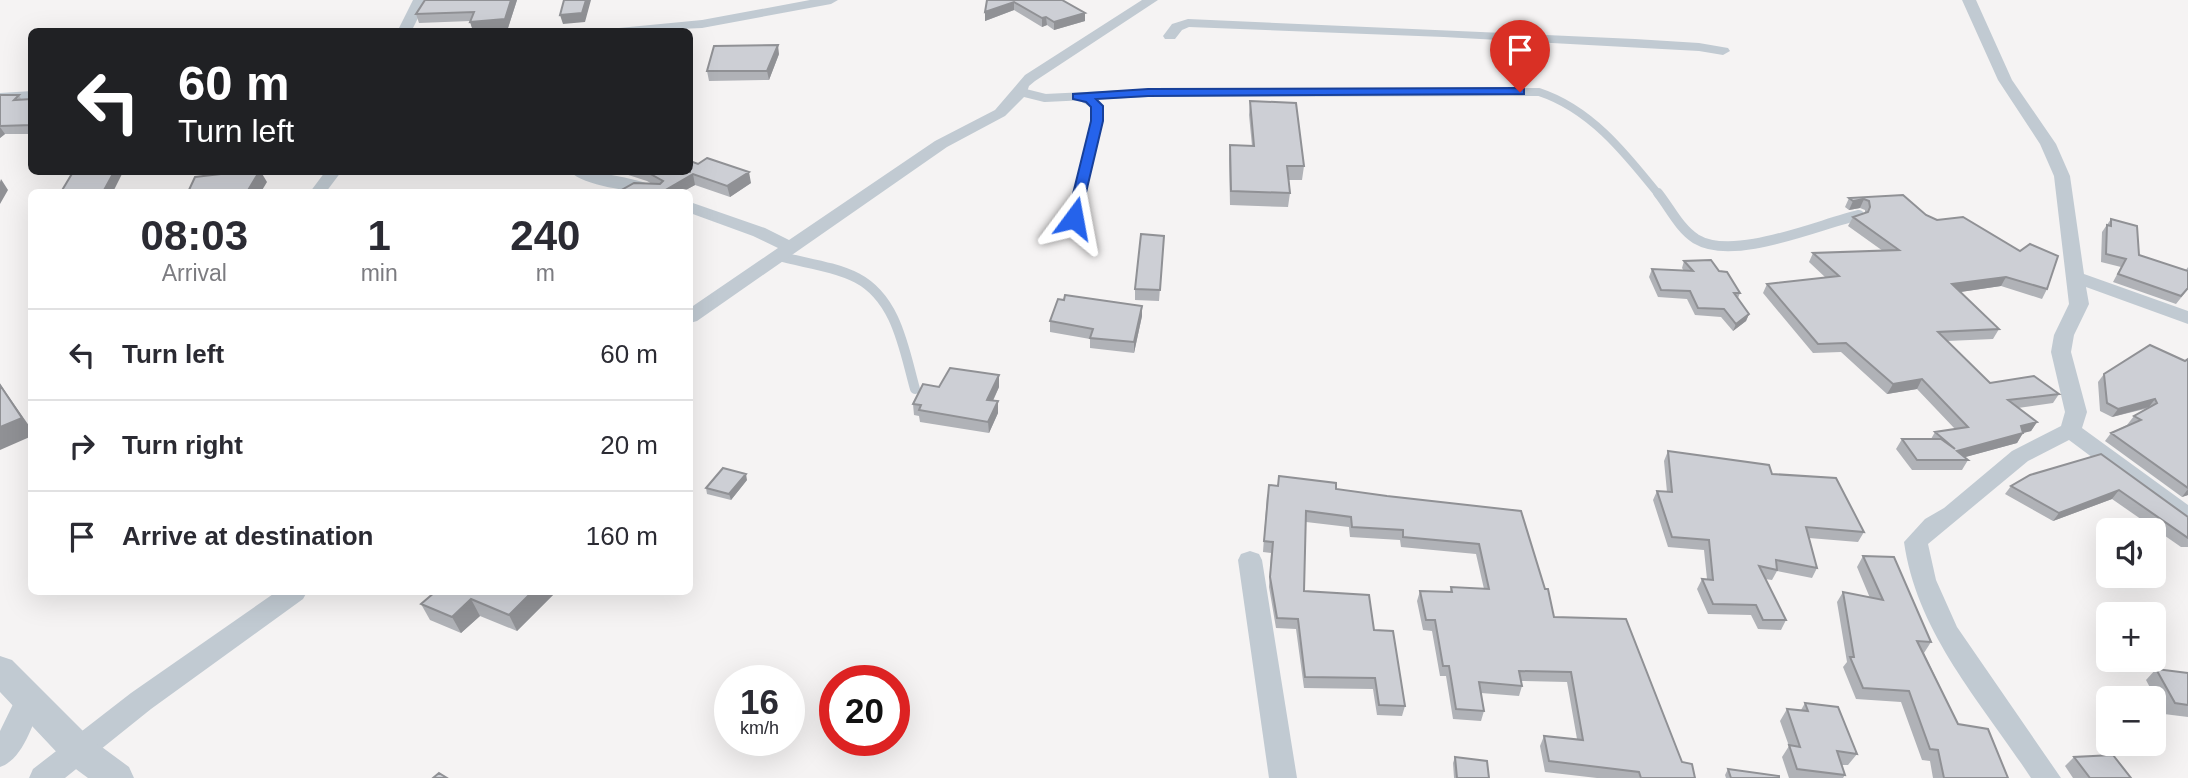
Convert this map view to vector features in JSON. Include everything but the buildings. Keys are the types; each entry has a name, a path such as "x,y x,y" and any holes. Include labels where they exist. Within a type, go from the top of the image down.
{"street":[{"path":"406,28 420,0"},
{"path":"652,28 740,18 831,0"},
{"path":"693,315 941,144 1000,113 1021,92 1022,85 1030,78 1151,0"},
{"path":"1969,0 2005,80 2057,160 2062,176 2080,304 2063,335 2061,352 2077,411 2071,430 2020,456 1952,514 1933,525 1916,542 1923,579 1939,617 1972,673 2047,778"},
{"path":"1170,36 1177,27 1188,23 1534,36 1723,51"},
{"path":"0,98 28,96"},
{"path":"588,175 641,189"},
{"path":"693,207 759,232 785,252"},
{"path":"2076,277 2188,318"},
{"path":"2071,430 2117,467 2188,517"},
{"path":"1250,561 1254,609 1279,726 1283,778"},
{"path":"43,778 141,701 290,595"},
{"path":"0,670 78,750 116,778"},
{"path":"0,755 29,700"}],"lane":[{"path":"1021,92 1045,98 1148,93 1539,92 1555,95 1568,102 1600,130 1640,172 1688,233 1699,240 1727,246 1815,230 1832,221 1859,215"},
{"path":"1074,218 1097,121 1097,106 1090,100 1077,96"},
{"path":"785,252 857,277 878,292 891,314 915,389"}],"route":[{"path":"1074,218 1097,121 1097,106 1090,100 1077,96 1148,93 1520,92"}]}
